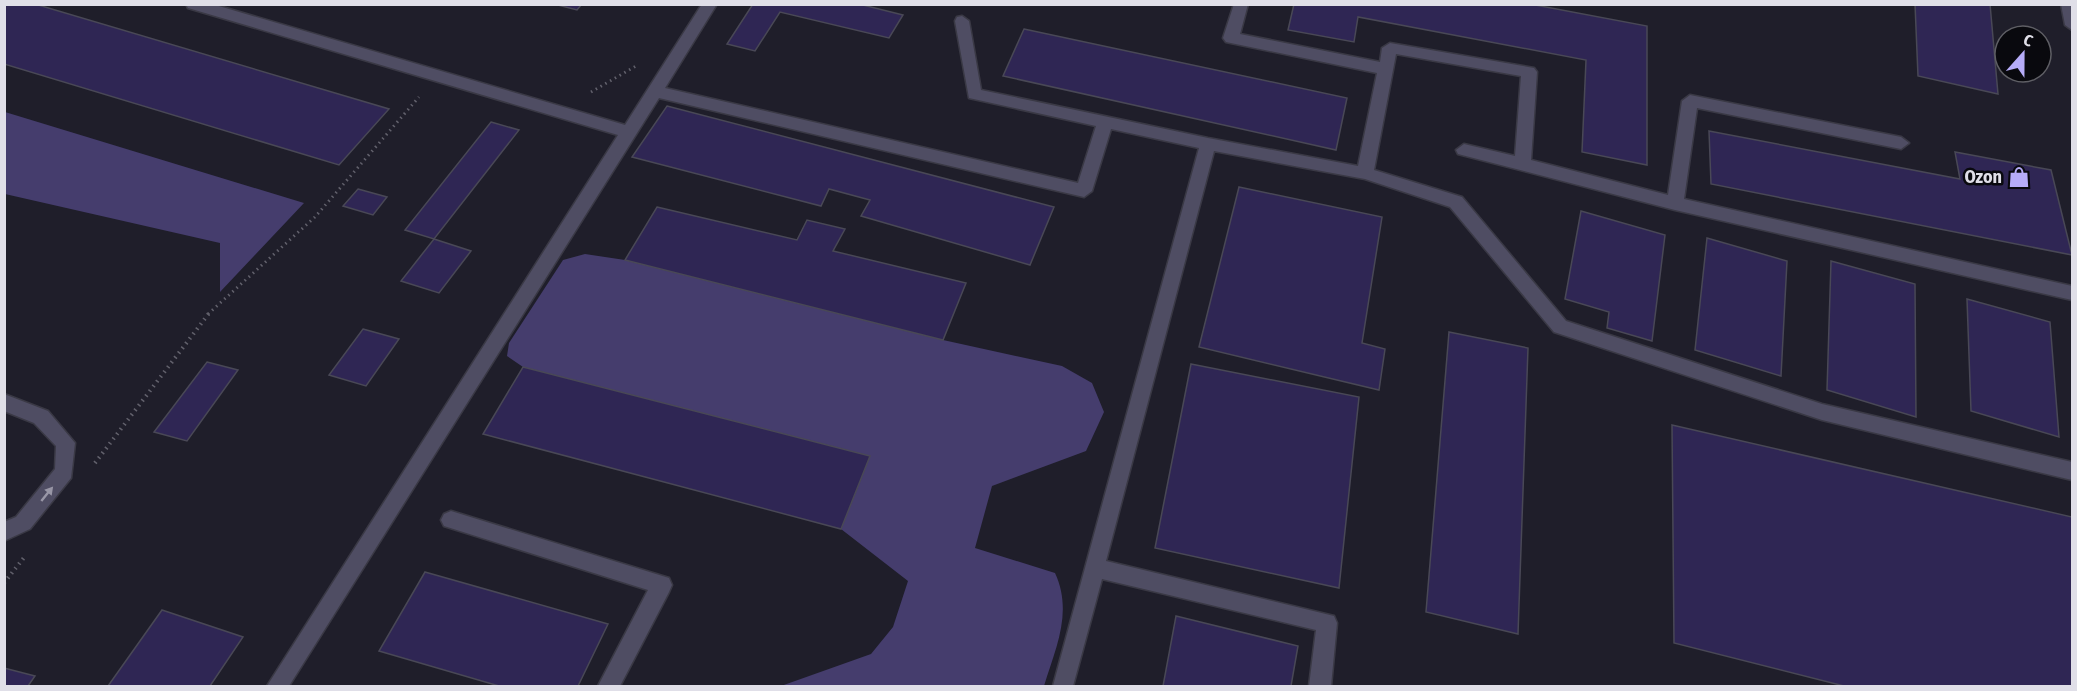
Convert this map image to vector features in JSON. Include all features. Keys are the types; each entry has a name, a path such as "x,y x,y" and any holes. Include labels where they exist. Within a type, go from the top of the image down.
{"street":[{"path":"193,4 628,132"},
{"path":"277,687 710,4"},
{"path":"1241,4 1231,38 1386,69"},
{"path":"2068,4 2073,25"},
{"path":"962,21 974,94 1208,144 1365,173 1456,202 1560,327 1822,412 2073,471"},
{"path":"1365,173 1390,48 1529,72 1523,164"},
{"path":"654,91 1084,191 1105,123"},
{"path":"1675,202 1690,101 1900,142"},
{"path":"1063,687 1208,144"},
{"path":"1464,150 1675,202 2073,293"},
{"path":"4,402 40,417 66,443 64,472 23,523 4,532"},
{"path":"450,520 662,585 609,687"},
{"path":"1095,568 1327,623 1320,687"}],"path":[{"path":"560,112 623,73 654,57 682,48"},
{"path":"89,472 215,305 315,217 437,76"},
{"path":"4,583 33,546"}],"shaded area":[{"path":"5,112 304,203 220,292 220,243 5,194"},
{"path":"585,254 625,260 943,340 1062,366 1092,383 1104,412 1086,451 992,486 975,548 1055,573 1063,602 1063,616 1058,643 1044,686 781,686 871,654 893,627 908,581 841,529 869,456 523,367 507,356 509,343 563,260"}],"building":[{"path":"4,4 35,4 389,109 339,165 4,64"},
{"path":"554,4 582,4 577,10"},
{"path":"753,4 859,4 903,15 889,38 780,12 755,51 727,44"},
{"path":"1294,4 1530,4 1647,26 1647,165 1582,152 1586,60 1358,17 1354,42 1288,30"},
{"path":"1915,4 1990,4 1993,84 1997,84 1998,94 1918,76"},
{"path":"1024,29 1347,98 1336,150 1003,76"},
{"path":"667,106 1054,207 1030,265 861,216 870,200 829,189 821,206 632,157"},
{"path":"491,122 519,130 434,239 405,230"},
{"path":"1709,131 1960,179 1955,152 2051,170 2072,255 1711,184"},
{"path":"1239,187 1382,217 1362,343 1385,349 1379,390 1199,347"},
{"path":"358,189 387,197 373,215 343,206"},
{"path":"657,207 797,240 807,220 845,229 833,251 966,283 943,340 625,260"},
{"path":"1581,211 1665,235 1652,341 1607,328 1609,312 1565,299"},
{"path":"1707,238 1787,261 1781,376 1695,350"},
{"path":"434,239 471,251 439,293 401,281"},
{"path":"1831,261 1915,284 1916,417 1827,390"},
{"path":"1967,299 2050,322 2059,437 1971,411"},
{"path":"363,329 399,339 366,386 329,375"},
{"path":"1449,332 1528,348 1518,634 1426,612"},
{"path":"207,362 238,370 187,441 154,432"},
{"path":"1191,364 1359,397 1339,588 1155,548"},
{"path":"523,367 870,456 841,529 483,434"},
{"path":"1672,425 2072,517 2072,686 1844,686 1674,643"},
{"path":"425,572 608,624 578,686 499,686 379,651"},
{"path":"162,610 243,637 210,686 108,686"},
{"path":"1176,616 1298,646 1291,686 1163,686"},
{"path":"4,668 35,676 28,686 4,686"}],"place":[{"name":"Ozon","path":"2019,177"}]}
